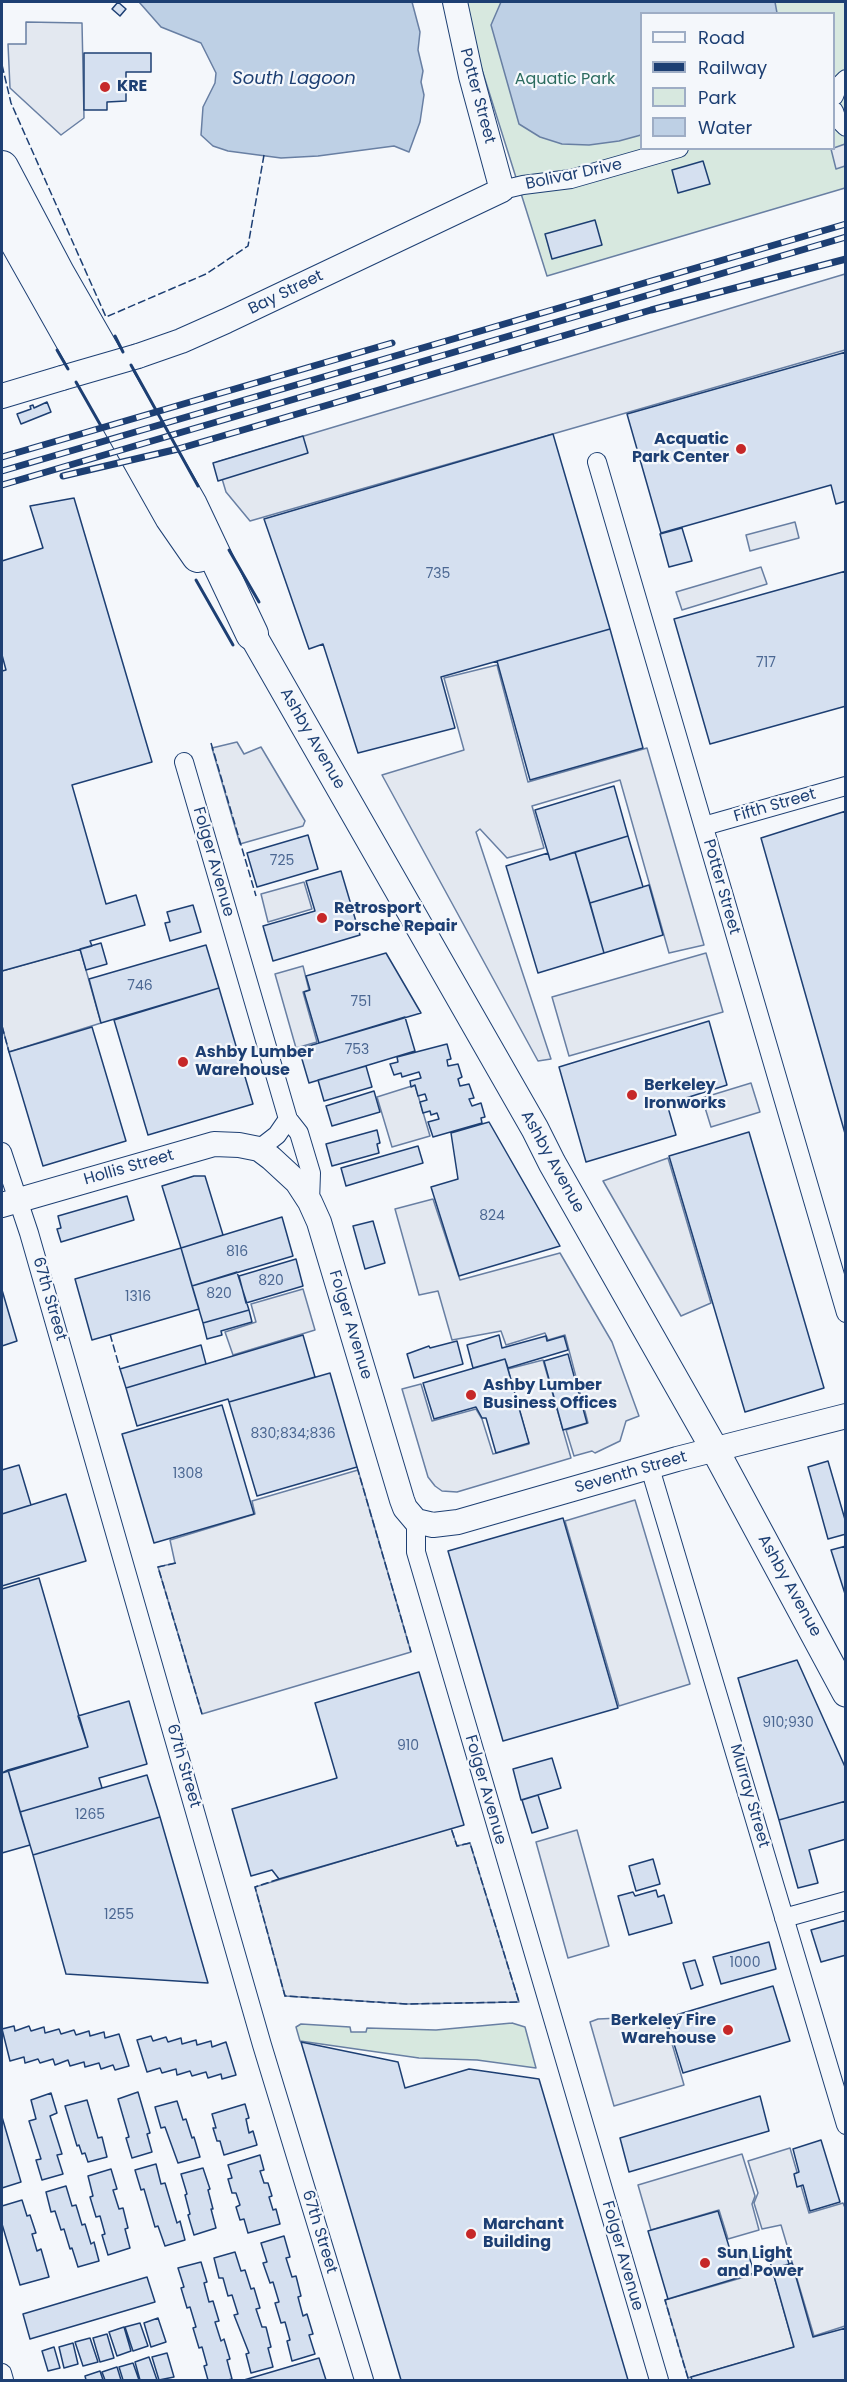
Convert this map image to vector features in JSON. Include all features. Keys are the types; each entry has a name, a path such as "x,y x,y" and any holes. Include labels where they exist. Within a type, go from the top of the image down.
{"highway":[{"path":"2,167 58,273 191,506 252,634"},
{"path":"2,217 171,517 252,634"},
{"path":"2,228 39,284"}],"main road":[{"name":"Ashby Avenue","path":"252,634 715,1450 846,1693"}],"street":[{"name":"Potter Street","path":"455,2 473,84 502,190"},
{"path":"835,93 846,79"},
{"path":"835,114 846,127"},
{"name":"Bolivar Drive","path":"502,190 571,179 672,150"},
{"name":"Bay Street","path":"2,396 138,356 218,325 502,190"},
{"name":"Potter Street","path":"597,462 704,826 745,975 846,1313"},
{"name":"Folger Avenue","path":"184,762 288,1119 299,1133 311,1173 310,1202"},
{"name":"Fifth Street","path":"704,826 846,786"},
{"path":"259,1149 278,1135 288,1119"},
{"name":"Hollis Street","path":"10,1202 214,1144 259,1149 282,1167"},
{"name":"67th Street","path":"2,1152 10,1202 72,1378 262,2045 364,2380"},
{"name":"Folger Avenue","path":"282,1167 297,1182 310,1202 321,1229 402,1500 405,1508 416,1521 416,1552 659,2380"},
{"name":"Seventh Street","path":"416,1521 433,1525 458,1522 846,1416"},
{"name":"Murray Street","path":"650,1468 846,2125"},
{"path":"784,1918 846,1900"},
{"path":"2,2373 4,2380"}],"green space":[{"name":"Aquatic Park","path":"467,2 845,2 845,188 547,276 478,57"},
{"path":"512,2023 525,2027 536,2068 477,2060 419,2058 300,2041 296,2027 301,2024 350,2027 351,2032 366,2032 367,2028 436,2030"}],"shaded area":[{"path":"26,22 82,23 84,118 61,135 10,88 8,44 26,44"},
{"path":"845,144 845,166 836,169 831,150 835,150 835,148"},
{"path":"845,274 845,350 250,521 226,492 217,462"},
{"path":"795,522 799,538 750,551 746,535"},
{"path":"761,567 767,584 682,610 676,592"},
{"path":"497,665 528,782 647,748 704,945 669,953 620,780 532,806 544,848 507,858 480,829 476,832 551,1059 538,1061 382,775 464,750 444,678"},
{"path":"237,742 244,754 261,747 305,821 303,826 240,844 212,748"},
{"path":"304,882 312,909 268,922 261,894"},
{"path":"80,949 101,1023 9,1052 2,1026 2,971"},
{"path":"706,953 723,1012 569,1056 552,997"},
{"path":"303,966 309,990 303,992 317,1042 296,1048 275,974"},
{"path":"751,1083 760,1112 711,1127 702,1098"},
{"path":"415,1085 430,1136 392,1147 377,1097"},
{"path":"668,1158 711,1303 681,1316 603,1181"},
{"path":"433,1199 460,1280 560,1253 612,1342 639,1416 626,1421 620,1441 595,1453 592,1451 574,1456 566,1430 588,1423 565,1335 548,1340 545,1333 506,1345 501,1331 452,1340 438,1291 419,1295 395,1209"},
{"path":"303,1289 315,1330 233,1355 225,1332 256,1322 251,1304"},
{"path":"543,1360 571,1458 457,1492 442,1491 435,1486 428,1477 402,1389 421,1384 432,1421 476,1409 482,1419 493,1454 529,1444 508,1369"},
{"path":"358,1470 411,1652 202,1714 158,1567 175,1563 170,1540 255,1514 252,1501"},
{"path":"635,1500 690,1684 619,1706 565,1521"},
{"path":"451,1828 457,1846 470,1843 519,2002 406,2004 285,1996 255,1887"},
{"path":"577,1830 609,1946 568,1958 536,1842"},
{"path":"664,2016 684,2085 614,2106 590,2022 598,2019"},
{"path":"790,2148 809,2213 843,2203 846,2210 845,2326 814,2336 781,2225 762,2229 754,2203 758,2193 748,2161"},
{"path":"742,2154 755,2196 752,2204 759,2230 728,2239 719,2210 651,2230 638,2185"},
{"path":"772,2269 794,2347 688,2378 665,2300"}],"water":[{"name":"South Lagoon","path":"139,2 412,2 420,32 418,50 423,71 421,82 424,95 420,122 409,152 394,146 318,156 281,158 228,151 213,146 201,135 203,107 215,83 216,73 201,43 161,27"},
{"path":"501,2 775,2 777,12 640,12 640,135 589,145 562,144 540,137 519,124 491,25"}],"building":[{"path":"118,2 126,9 120,16 112,9"},
{"name":"KRE","path":"84,53 151,53 151,72 126,72 126,101 107,102 107,110 84,110"},
{"path":"703,161 710,184 678,193 672,170"},
{"path":"595,220 602,245 552,259 545,234"},
{"name":"Acquatic Park Center","path":"846,352 846,501 836,504 831,485 661,533 627,414"},
{"path":"47,402 51,412 21,424 17,414 31,409 30,406 33,405 34,408"},
{"path":"553,434 610,629 441,677 455,728 358,753 323,644 309,649 264,519"},
{"path":"303,436 308,453 218,481 213,463"},
{"path":"74,498 152,762 72,785 106,904 136,895 145,925 90,941 92,946 2,971 2,671 6,670 2,655 2,561 43,548 30,506"},
{"path":"682,528 692,561 669,567 660,534"},
{"path":"846,571 846,706 710,744 674,619"},
{"path":"610,629 643,748 530,780 497,661"},
{"path":"614,786 628,836 550,860 535,810"},
{"path":"846,811 846,1137 761,838"},
{"path":"308,835 318,869 257,887 247,853"},
{"path":"628,836 643,887 590,903 575,852"},
{"path":"575,852 604,953 538,973 506,866 548,853 550,860"},
{"name":"Retrosport Porsche Repair","path":"341,871 360,935 273,961 263,926 315,911 306,881"},
{"path":"649,885 663,935 604,953 590,903"},
{"path":"193,905 201,932 170,941 165,923 170,922 167,912"},
{"path":"101,943 107,964 86,970 80,949"},
{"path":"206,945 219,988 101,1023 89,979"},
{"path":"386,953 421,1013 319,1043 304,992 310,990 306,976"},
{"name":"Ashby Lumber Warehouse","path":"219,988 253,1104 148,1135 114,1020"},
{"path":"405,1017 415,1051 309,1083 299,1049"},
{"name":"Berkeley Ironworks","path":"709,1021 727,1085 667,1104 676,1135 586,1162 559,1067"},
{"path":"92,1027 126,1141 43,1166 9,1052"},
{"path":"447,1044 451,1059 447,1060 448,1066 458,1064 462,1077 458,1079 460,1086 469,1084 474,1098 469,1099 472,1106 481,1103 485,1117 481,1118 482,1123 433,1137 428,1122 439,1119 437,1113 431,1115 430,1111 423,1113 420,1102 427,1100 425,1094 418,1096 415,1085 411,1087 410,1081 421,1078 419,1072 402,1077 401,1073 394,1075 390,1064 398,1062 397,1057"},
{"path":"366,1066 372,1087 324,1101 318,1080"},
{"path":"374,1091 380,1112 332,1126 326,1106"},
{"path":"489,1122 560,1246 459,1276 431,1187 458,1179 451,1133"},
{"path":"377,1130 380,1143 377,1144 379,1153 332,1166 326,1144"},
{"path":"749,1132 824,1388 745,1412 669,1156"},
{"path":"418,1146 423,1163 346,1186 341,1168"},
{"path":"194,1176 205,1176 223,1235 181,1248 162,1186"},
{"path":"127,1196 134,1220 61,1242 57,1229 61,1228 58,1216"},
{"path":"282,1217 293,1256 192,1286 181,1248"},
{"path":"373,1221 385,1263 365,1269 353,1226"},
{"path":"181,1248 199,1309 92,1340 75,1279"},
{"path":"296,1259 303,1286 246,1303 239,1276"},
{"path":"237,1272 249,1310 203,1323 192,1286"},
{"path":"2,1290 17,1341 2,1346"},
{"path":"249,1310 252,1322 221,1331 222,1335 207,1339 203,1323"},
{"path":"303,1335 315,1377 229,1402 228,1399 137,1426 126,1388"},
{"path":"499,1335 502,1348 546,1336 547,1341 564,1336 568,1350 508,1368 505,1359 473,1368 467,1345"},
{"path":"457,1341 463,1364 414,1378 407,1354 429,1346 430,1348"},
{"path":"201,1345 206,1364 126,1388 120,1369"},
{"path":"568,1354 587,1423 563,1430 544,1361"},
{"name":"Ashby Lumber Business Offices","path":"505,1359 529,1443 496,1453 486,1418 482,1418 476,1407 434,1419 423,1383"},
{"path":"330,1373 357,1467 257,1496 229,1402"},
{"path":"222,1405 254,1514 154,1543 122,1434"},
{"path":"828,1461 846,1523 846,1534 828,1539 808,1467"},
{"path":"19,1465 31,1505 2,1514 2,1470"},
{"path":"66,1494 86,1561 2,1586 2,1514"},
{"path":"563,1518 618,1708 503,1741 448,1551"},
{"path":"846,1546 846,1597 831,1550"},
{"path":"39,1578 88,1747 2,1773 2,1589"},
{"path":"797,1660 846,1769 846,1801 779,1820 738,1678"},
{"path":"419,1672 464,1825 279,1879 272,1870 251,1876 232,1809 337,1778 315,1703"},
{"path":"129,1701 147,1764 99,1778 102,1788 20,1812 8,1770 88,1747 78,1716"},
{"path":"552,1758 561,1788 521,1800 513,1769"},
{"path":"8,1770 30,1845 2,1853 2,1773"},
{"path":"147,1775 160,1817 33,1855 20,1812"},
{"path":"538,1795 548,1828 532,1833 522,1800"},
{"path":"846,1801 846,1839 809,1850 818,1883 798,1888 779,1820"},
{"path":"160,1817 208,1983 66,1974 33,1855"},
{"path":"653,1859 660,1884 636,1891 629,1866"},
{"path":"656,1890 658,1897 664,1895 672,1923 629,1935 618,1896 633,1892 635,1896"},
{"path":"846,1920 846,1955 821,1962 811,1930"},
{"path":"769,1942 776,1969 721,1984 713,1957"},
{"path":"695,1960 703,1985 691,1989 683,1963"},
{"name":"Berkeley Fire Warehouse","path":"773,1986 790,2041 683,2073 666,2018"},
{"path":"14,2026 15,2031 29,2026 31,2031 44,2027 45,2033 59,2029 61,2034 74,2030 76,2035 89,2031 90,2036 104,2032 105,2038 119,2034 129,2066 115,2070 113,2065 101,2069 99,2063 85,2067 84,2062 70,2066 68,2060 55,2065 53,2059 40,2063 38,2059 25,2063 24,2057 10,2061 2,2029"},
{"path":"151,2036 153,2041 166,2037 168,2042 181,2038 182,2044 196,2040 197,2045 211,2041 212,2047 226,2042 236,2075 222,2079 221,2074 208,2078 206,2072 192,2076 190,2071 177,2075 176,2069 162,2073 160,2068 147,2072 137,2040"},
{"name":"Marchant Building","path":"301,2042 398,2062 405,2088 469,2069 539,2079 628,2380 401,2380"},
{"path":"138,2092 150,2133 147,2134 152,2152 132,2158 126,2138 129,2137 118,2099"},
{"path":"51,2093 57,2113 50,2116 62,2154 57,2155 63,2174 42,2180 36,2160 41,2159 29,2121 36,2119 31,2100"},
{"path":"760,2096 769,2131 629,2172 620,2138"},
{"path":"87,2100 98,2138 102,2137 107,2157 88,2162 85,2153 82,2154 79,2145 77,2146 65,2106"},
{"path":"177,2101 183,2120 186,2119 192,2138 194,2137 200,2157 178,2163 165,2127 161,2128 155,2107"},
{"path":"245,2104 249,2118 246,2119 249,2133 253,2131 257,2145 224,2155 213,2128 216,2128 212,2114"},
{"path":"2,2117 21,2182 2,2188"},
{"path":"821,2140 840,2202 810,2211 803,2185 797,2187 794,2174 799,2172 793,2149"},
{"path":"260,2155 264,2170 260,2171 264,2183 268,2183 272,2196 269,2197 273,2210 276,2209 280,2224 248,2233 244,2219 240,2220 236,2207 240,2205 236,2193 232,2193 228,2179 232,2178 228,2165"},
{"path":"156,2164 161,2184 165,2183 177,2223 180,2221 185,2240 165,2246 158,2226 155,2227 144,2189 141,2190 135,2170"},
{"path":"203,2168 210,2189 208,2190 216,2228 194,2235 181,2174"},
{"path":"111,2169 117,2189 113,2190 119,2209 123,2208 130,2248 108,2255 102,2235 105,2234 100,2216 96,2217 90,2197 93,2196 88,2176"},
{"path":"66,2186 72,2206 76,2205 82,2225 85,2224 91,2244 94,2242 99,2261 78,2267 64,2229 61,2230 55,2211 51,2212 46,2192"},
{"path":"22,2200 36,2233 32,2234 37,2251 41,2249 49,2277 20,2285 2,2224 2,2206"},
{"name":"Sun Light and Power","path":"718,2211 731,2253 747,2249 754,2273 668,2299 648,2231"},
{"path":"284,2236 290,2257 286,2258 292,2277 296,2276 301,2296 298,2297 303,2316 307,2314 313,2334 309,2335 315,2354 292,2361 287,2341 290,2340 285,2322 281,2323 275,2303 279,2302 273,2282 270,2283 263,2263 267,2262 261,2243"},
{"path":"785,2249 789,2264 772,2269 768,2254"},
{"path":"235,2252 241,2271 245,2270 251,2289 254,2288 260,2308 256,2309 262,2327 266,2327 271,2347 268,2348 273,2367 251,2373 246,2354 249,2353 234,2315 238,2314 232,2295 228,2296 223,2278 219,2278 214,2258"},
{"path":"201,2262 207,2282 204,2283 209,2302 213,2301 219,2321 215,2322 221,2341 224,2339 230,2359 227,2360 232,2379 228,2380 208,2380 202,2347 199,2348 190,2307 187,2308 181,2288 184,2287 178,2268"},
{"path":"792,2263 813,2337 846,2328 846,2380 692,2380 691,2377 794,2347 772,2269"},
{"path":"147,2277 155,2302 30,2339 23,2314"},
{"path":"158,2318 166,2342 151,2347 144,2323"},
{"path":"140,2323 148,2346 133,2351 125,2327"},
{"path":"124,2327 131,2351 117,2356 109,2332"},
{"path":"107,2334 114,2358 100,2362 93,2338"},
{"path":"90,2338 98,2362 83,2366 75,2342"},
{"path":"73,2343 78,2364 64,2368 59,2347"},
{"path":"54,2347 60,2368 48,2371 42,2351"},
{"path":"167,2353 174,2377 159,2380 152,2357"},
{"path":"149,2357 157,2380 140,2380 135,2362"},
{"path":"319,2358 326,2380 244,2380"},
{"path":"133,2363 139,2380 123,2380 119,2367"},
{"path":"117,2367 121,2380 105,2380 102,2372"},
{"path":"100,2371 103,2380 86,2380 85,2376"}],"railway":[{"path":"2,471 846,224"},
{"path":"2,485 846,237"},
{"path":"63,476 178,449 651,310 846,259"},
{"path":"2,457 392,343"}],"fence":[{"path":"2,65 11,103 106,317 206,274 248,246 264,155"},
{"path":"211,743 256,896"},
{"path":"2,1026 9,1052"},
{"path":"110,1334 120,1369"},
{"path":"357,1467 411,1652"},
{"path":"176,1563 158,1567 202,1714"},
{"path":"279,1879 255,1887 285,1996 406,2004 519,2002 470,1843 457,1846 451,1828"},
{"path":"668,2299 665,2300 681,2355 688,2378 691,2377"}],"wall":[{"path":"115,336 123,352"},
{"path":"57,350 68,369"},
{"path":"131,365 198,486"},
{"path":"76,382 101,426"},
{"path":"229,550 259,602"},
{"path":"196,580 233,645"}],"place":[{"name":"KRE","path":"105,87"},
{"name":"Acquatic Park Center","path":"741,449"},
{"name":"Retrosport Porsche Repair","path":"322,918"},
{"name":"Ashby Lumber Warehouse","path":"183,1062"},
{"name":"Berkeley Ironworks","path":"632,1095"},
{"name":"Ashby Lumber Business Offices","path":"471,1395"},
{"name":"Berkeley Fire Warehouse","path":"728,2030"},
{"name":"Marchant Building","path":"471,2234"},
{"name":"Sun Light and Power","path":"705,2263"}]}
